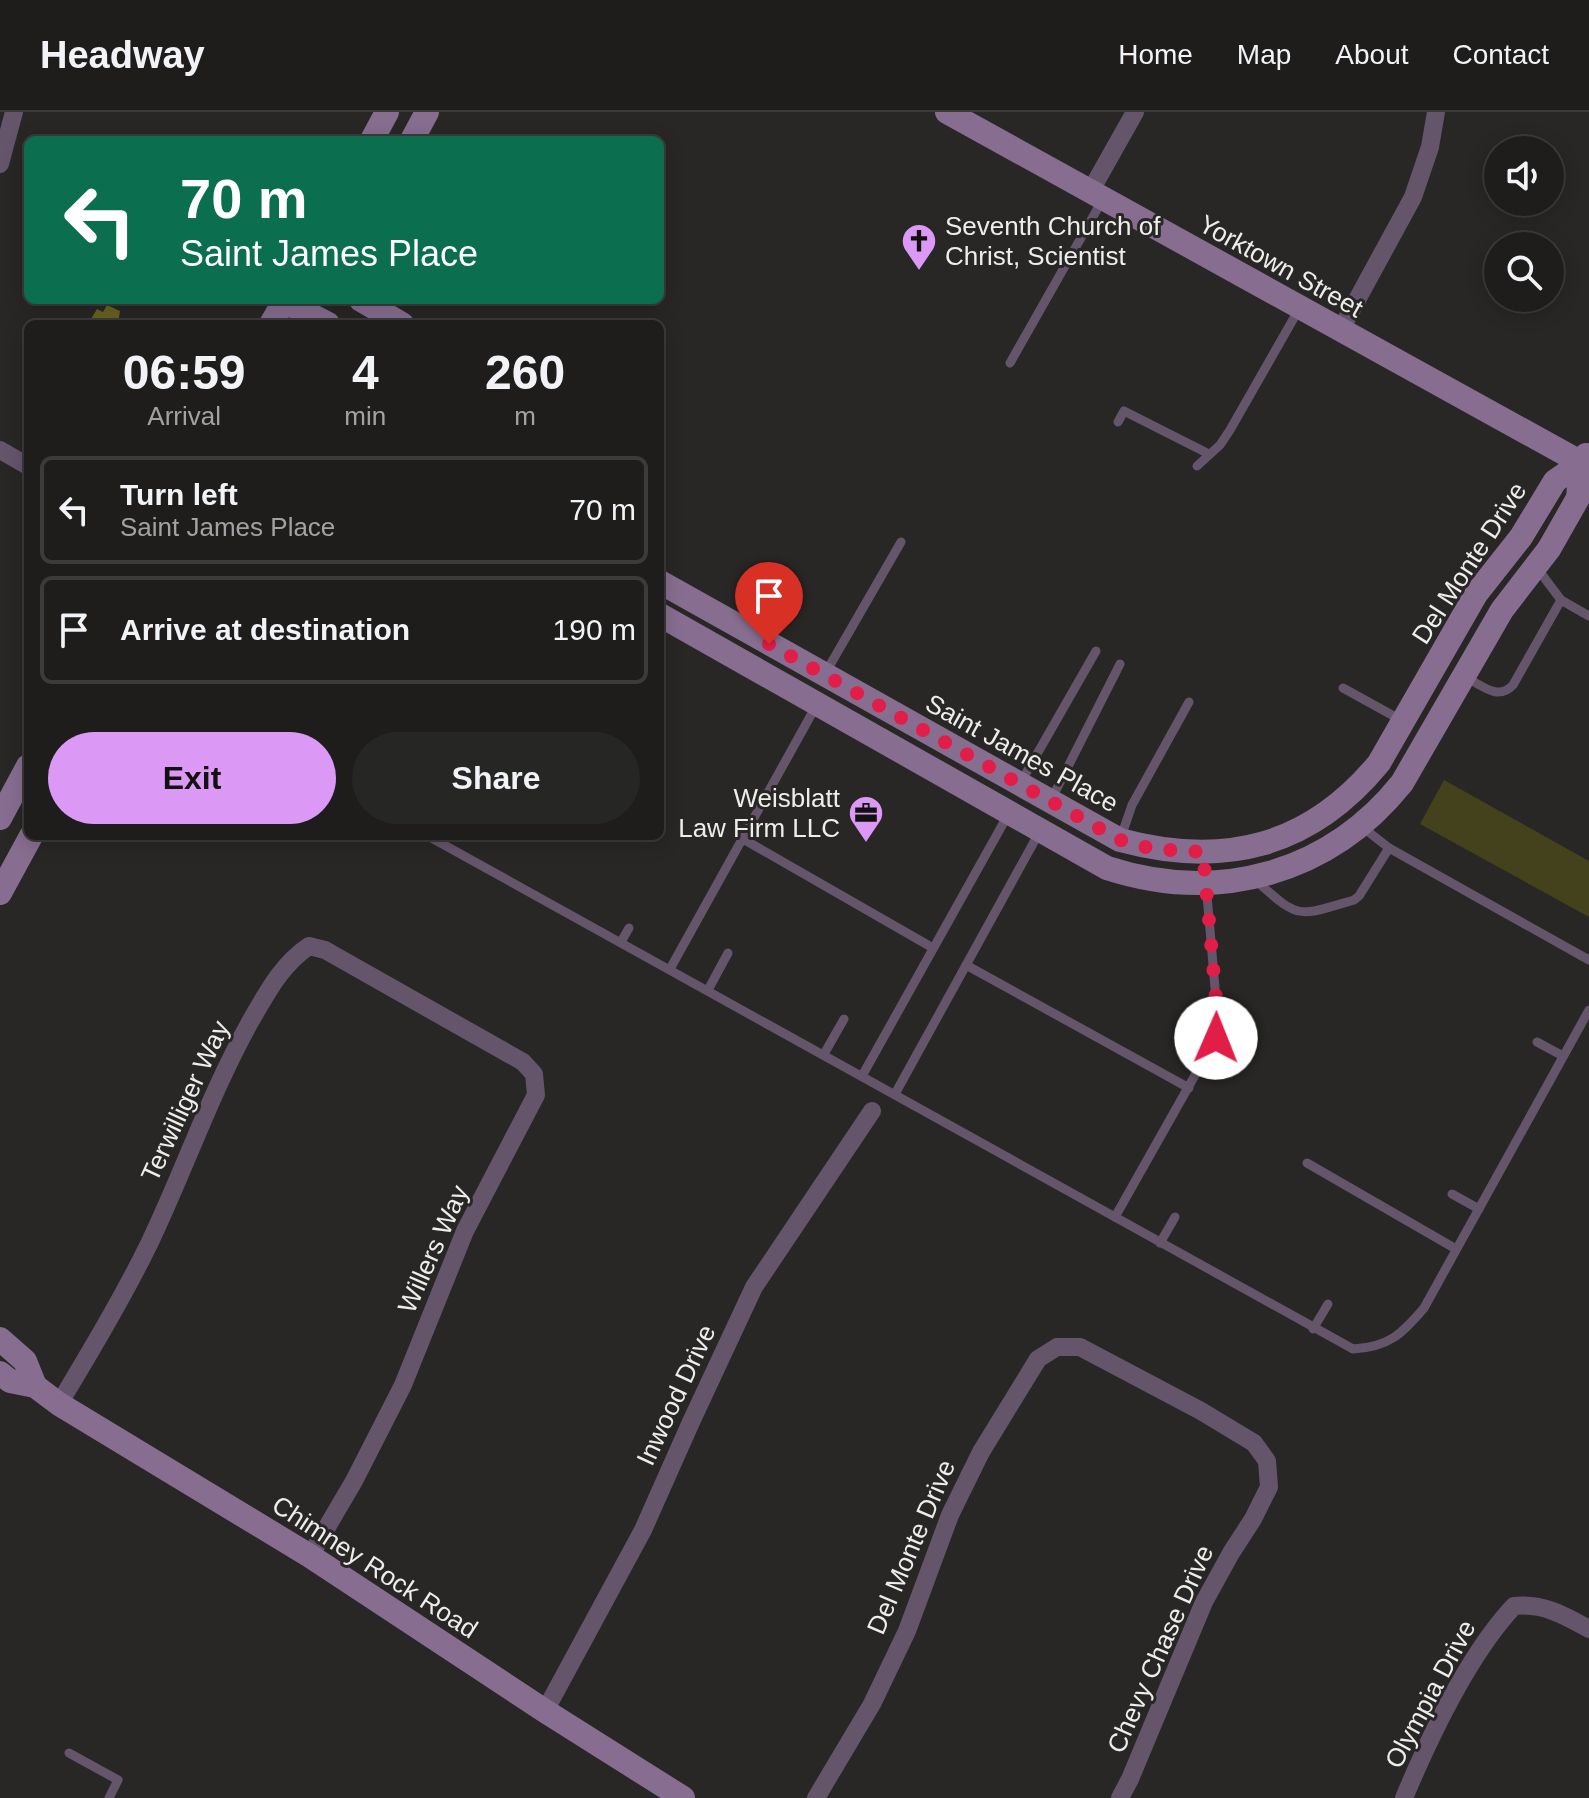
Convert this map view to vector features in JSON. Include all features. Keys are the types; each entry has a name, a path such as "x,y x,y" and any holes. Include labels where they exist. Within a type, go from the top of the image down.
{"street":[{"path":"0,164 14,112"},
{"path":"374,136 387,112"},
{"path":"414,136 427,112"},
{"name":"Yorktown Street","path":"947,112 1340,331 1586,460"},
{"path":"1096,195 1135,112"},
{"path":"1340,331 1413,197 1430,147 1436,112"},
{"path":"293,304 319,316"},
{"path":"368,304 395,320"},
{"path":"0,450 24,464"},
{"name":"Del Monte Drive","path":"1361,826 1384,806 1402,783 1502,610 1549,549 1578,498 1586,460"},
{"name":"Del Monte Drive","path":"1334,809 1359,788 1379,763 1476,594 1521,537 1555,481 1586,460"},
{"name":"Saint James Place","path":"664,584 1120,840 1153,849 1203,852 1243,849 1300,830 1334,809"},
{"path":"664,617 1040,831 1107,868 1136,878 1230,882 1285,869 1327,850 1361,826"},
{"path":"817,704 824,675"},
{"path":"1409,713 1440,718"},
{"path":"0,818 24,773"},
{"path":"0,893 29,840"},
{"path":"1203,852 1206,882"},
{"name":"Terwilliger Way","path":"59,1404 145,1253 231,1056 270,988 292,958 309,946 325,950 427,1006"},
{"name":"Willers Way","path":"310,1556 354,1481 403,1385 465,1231 536,1095 534,1074 523,1062 427,1006"},
{"name":"Inwood Drive","path":"545,1711 643,1530 754,1287 872,1111"},
{"name":"Chimney Rock Road","path":"0,1339 25,1361 35,1386"},
{"name":"Del Monte Drive","path":"816,1798 878,1692 907,1631 950,1515 981,1452 1038,1359 1057,1347 1080,1347 1165,1392"},
{"name":"Chimney Rock Road","path":"0,1373 10,1381 35,1386 59,1404 310,1556 683,1798"},
{"name":"Chevy Chase Drive","path":"1120,1798 1204,1602 1269,1487 1267,1461 1254,1443 1165,1392"},
{"name":"Olympia Drive","path":"1404,1798 1447,1708 1491,1630 1514,1606 1532,1604 1560,1613 1589,1629"}],"lane":[{"path":"1010,363 1096,195"},
{"path":"1197,466 1207,453 1220,445 1230,430 1299,308"},
{"path":"1118,422 1124,411 1207,453"},
{"path":"824,675 901,542"},
{"path":"1536,565 1561,600 1589,616"},
{"path":"1464,676 1497,694 1505,693 1513,685 1561,600"},
{"path":"1019,785 1096,651"},
{"path":"1050,802 1120,664"},
{"path":"1343,688 1409,713"},
{"path":"1120,840 1132,805 1189,702"},
{"path":"670,969 817,704"},
{"path":"862,1076 1009,813"},
{"path":"1361,826 1389,848 1589,960"},
{"path":"895,1094 1040,831"},
{"path":"743,839 933,948"},
{"path":"435,840 1353,1349 1373,1348 1392,1339 1424,1308 1589,1010"},
{"path":"1251,877 1288,908 1298,913 1309,913 1359,896 1389,848"},
{"path":"1115,1217 1216,1038 1218,1022 1206,882"},
{"path":"621,942 629,928"},
{"path":"708,990 728,953"},
{"path":"966,965 1189,1088"},
{"path":"824,1054 844,1019"},
{"path":"1537,1042 1563,1056"},
{"path":"1307,1163 1456,1249"},
{"path":"1452,1194 1479,1209"},
{"path":"1160,1243 1175,1217"},
{"path":"1313,1329 1328,1304"},
{"path":"69,1753 118,1780 109,1798"}],"shaded area":[{"path":"107,305 120,311 119,320 91,319 97,309 103,312"},
{"path":"1444,780 1589,861 1589,917 1420,824"}],"place":[{"name":"Seventh Church of Christ, Scientist","path":"919,272"},
{"name":"Weisblatt Law Firm LLC","path":"866,844"}],"route":[{"path":"769,644 1120,840 1153,849 1203,852 1218,1022 1216,1038"}]}
